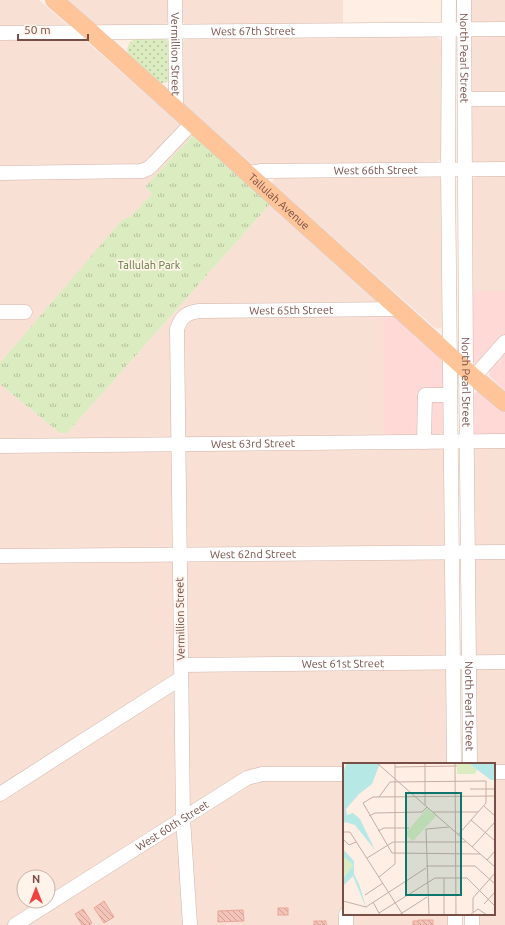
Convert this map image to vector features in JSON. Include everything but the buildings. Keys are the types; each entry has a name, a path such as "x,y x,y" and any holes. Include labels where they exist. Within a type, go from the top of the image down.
{"main road":[{"name":"Tallulah Avenue","path":"54,0 505,403"}],"street":[{"name":"Vermillion Street","path":"175,0 176,108"},
{"name":"North Pearl Street","path":"449,0 448,170 454,763"},
{"name":"North Pearl Street","path":"464,0 465,170 470,373 466,442 470,763"},
{"name":"West 67th Street","path":"0,33 505,29"},
{"path":"465,100 505,99"},
{"path":"0,173 142,171 149,168 156,162 192,123"},
{"name":"West 66th Street","path":"247,173 262,171 505,170"},
{"name":"West 65th Street","path":"184,316 191,312 199,311 400,309"},
{"path":"0,312 24,312"},
{"name":"Vermillion Street","path":"184,316 177,329 183,818 190,925"},
{"path":"470,373 505,342"},
{"path":"424,442 425,395 450,395"},
{"name":"West 63rd Street","path":"0,446 505,442"},
{"name":"West 62nd Street","path":"0,556 505,552"},
{"name":"West 61st Street","path":"181,672 453,662 505,662"},
{"path":"0,794 181,672"},
{"name":"West 60th Street","path":"15,925 247,778 262,774 343,774"}],"shaded area":[{"path":"0,0 39,0 193,135 145,187 152,194 130,217 122,221 0,363"},
{"path":"67,0 170,0 170,19 163,25 95,25"},
{"path":"180,0 343,0 343,24 186,25 180,18"},
{"path":"468,0 505,0 505,22 475,23 470,20"},
{"path":"505,35 505,164 477,164 472,161 471,37"},
{"path":"438,37 442,42 443,154 441,159 434,163 252,164 183,103 182,45 184,40 189,38"},
{"path":"505,174 505,291 471,291 470,184 478,175"},
{"path":"435,175 440,178 442,182 444,322 442,327 437,329 272,183 274,179 278,177"},
{"path":"270,204 393,314 444,437 447,763 343,763 343,915 449,915 449,925 0,925 0,384 60,433 67,433"},
{"path":"471,291 505,291 505,336 477,364 473,363"},
{"path":"393,314 442,359 444,437 384,437 383,315"},
{"path":"505,351 505,391 490,377 489,371"},
{"path":"476,392 481,392 505,413 505,446 473,446 472,396"},
{"path":"473,446 505,446 505,925 477,925 477,915 495,915 495,763 476,763"}],"green space":[{"path":"144,38 166,39 168,42 169,80 166,83 160,83 128,55 128,48 133,40"},
{"name":"Tallulah Park","path":"193,135 270,204 67,433 60,433 0,384 0,363 122,220 130,217 152,194 145,187"}]}
